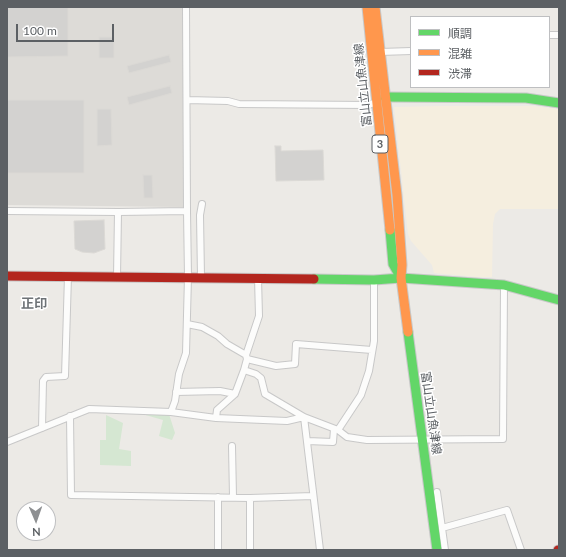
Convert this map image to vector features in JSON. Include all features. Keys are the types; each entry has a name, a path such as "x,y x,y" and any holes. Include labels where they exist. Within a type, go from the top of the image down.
{"main road":[{"name":"富山立山魚津線","path":"367,7 393,264 401,278"},
{"name":"富山立山魚津線","path":"375,7 397,195 402,265 401,278 437,550"},
{"path":"385,98 526,98 559,103"},
{"path":"7,276 374,280 401,278 504,285 559,300"}],"street":[{"path":"170,412 175,401 179,374 186,353 188,277 186,7"},
{"path":"380,52 410,51"},
{"path":"187,100 228,101 239,104 369,105 385,98"},
{"path":"201,277 200,215 202,204"},
{"path":"7,211 187,211"},
{"path":"117,277 118,212"},
{"path":"42,428 43,381 46,377 65,376 68,276"},
{"path":"216,418 217,410 235,394 244,370 246,357 259,316 258,278"},
{"path":"307,441 333,442 336,429 361,395 369,371 374,341 374,280"},
{"path":"244,370 256,374 261,378 265,394 304,417 336,429 347,438 367,440 503,439 504,285"},
{"path":"187,324 202,327 218,336 246,357 276,366 295,364 296,344 372,350"},
{"path":"176,392 220,391 235,394"},
{"path":"7,442 89,409 170,412 216,418 286,421 304,417"},
{"path":"70,416 71,495 250,498 313,496"},
{"path":"304,417 320,550"},
{"path":"232,446 233,497"},
{"path":"437,492 445,550"},
{"path":"218,497 218,550"},
{"path":"250,498 250,550"},
{"path":"442,528 507,510 521,550"}],"shaded area":[{"path":"7,7 184,7 183,207 7,205"},
{"path":"533,106 559,109 559,209 500,209 495,214 493,224 492,277 434,273 432,265 411,241 408,234 394,107"}],"green space":[{"path":"143,412 169,414 175,433 172,440 159,436 163,420 142,414"},
{"path":"106,415 123,423 119,449 131,451 131,466 100,465 100,440 106,440"}],"building":[{"path":"7,7 68,7 68,56 7,57"},
{"path":"99,37 114,37 114,58 99,58"},
{"path":"169,55 171,62 129,73 127,66"},
{"path":"170,86 172,93 129,105 127,97"},
{"path":"7,100 84,100 84,173 7,173"},
{"path":"97,109 111,109 112,145 97,146"},
{"path":"275,146 281,146 281,151 323,150 324,180 276,181"},
{"path":"143,175 152,175 153,198 144,198"},
{"path":"104,220 105,249 94,253 82,252 75,249 74,221"}],"traffic: fast":[{"path":"385,97 526,98 559,103"},
{"path":"390,230 393,264 401,278"},
{"path":"314,279 374,280 401,278 504,285 559,300"},
{"path":"408,332 437,550"}],"traffic: slow":[{"path":"367,7 390,230"},
{"path":"375,7 397,195 402,265 401,278 408,332"}],"traffic: jam":[{"path":"7,276 314,279"}],"district":[{"name":"正印","path":"34,304"}]}
